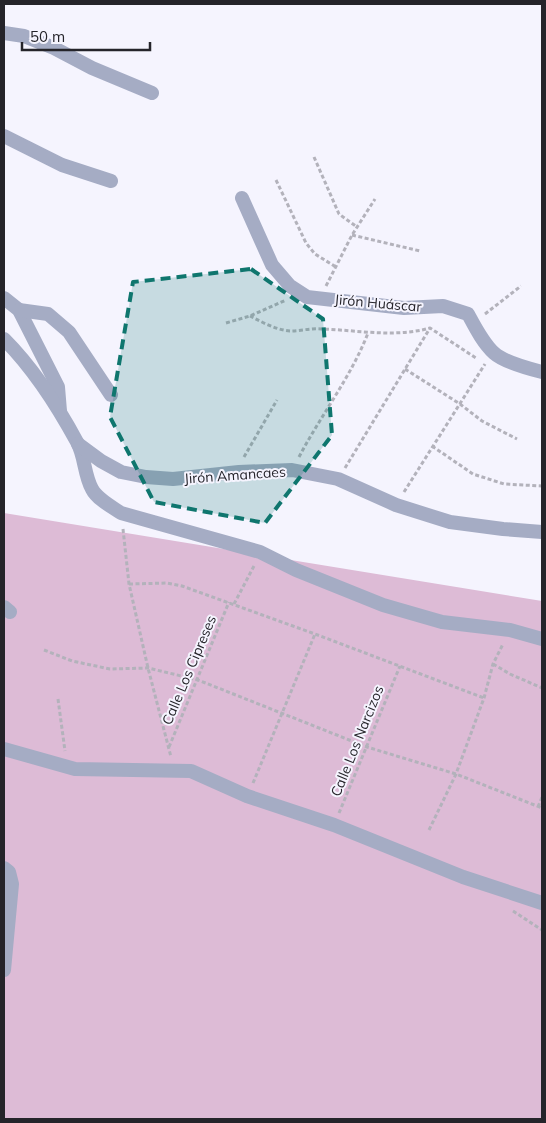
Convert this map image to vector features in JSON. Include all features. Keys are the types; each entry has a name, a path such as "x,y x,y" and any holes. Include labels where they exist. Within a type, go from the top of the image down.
{"street":[{"path":"4,33 24,36 54,48 92,68 152,93"},
{"path":"4,136 62,165 111,180"},
{"path":"242,198 272,265 290,286 314,297"},
{"name":"Jirón Huáscar","path":"314,297 404,308 444,306 468,314"},
{"path":"4,298 19,310 58,387 60,412"},
{"path":"19,310 48,314 69,332 112,395"},
{"path":"468,314 481,337 495,354 516,364 542,372"},
{"path":"4,339 20,355 60,412 78,444 92,490 108,505 121,513 260,552 296,570 383,605 442,622 510,630 542,639"},
{"name":"Jirón Amancaes","path":"78,444 101,462 121,472 146,477 173,479 239,472 292,470 338,479 396,505 450,522 542,532"},
{"path":"4,749 75,769 191,771 247,796 334,825 463,877 542,903"},
{"path":"4,868 9,872 12,884 4,970"}],"path":[{"path":"314,157 339,214 357,227"},
{"path":"276,180 306,243 315,254 336,267"},
{"path":"226,324 250,316 288,299 314,297 336,267 352,235 375,199"},
{"path":"352,235 420,251"},
{"path":"468,314 482,316 521,286"},
{"path":"250,316 269,325 290,331 321,329 368,333 414,332 430,328 485,364 396,505"},
{"path":"338,479 430,328"},
{"path":"292,470 311,433 359,357 368,333"},
{"path":"406,369 460,404 482,421 517,439"},
{"path":"239,472 245,454 277,400"},
{"path":"432,446 473,474 504,484 542,486"},
{"path":"121,513 129,584 148,668 175,771"},
{"name":"Calle Los Cipreses","path":"169,747 231,603 246,584 260,552"},
{"path":"129,584 167,583 182,586 484,698"},
{"path":"429,830 456,774 484,698 493,664 510,630"},
{"path":"247,796 315,634"},
{"path":"44,650 72,661 110,669 148,668 198,680 367,747 456,774 540,808 542,797"},
{"path":"493,664 510,674 542,688"},
{"name":"Calle Los Narcizos","path":"334,825 400,666"},
{"path":"58,699 67,766"}],"highlighted area":[{"path":"251,269 323,319 332,435 265,523 154,502 110,417 133,282"}],"shaded area":[{"path":"4,513 542,601 542,1119 4,1119"}]}
